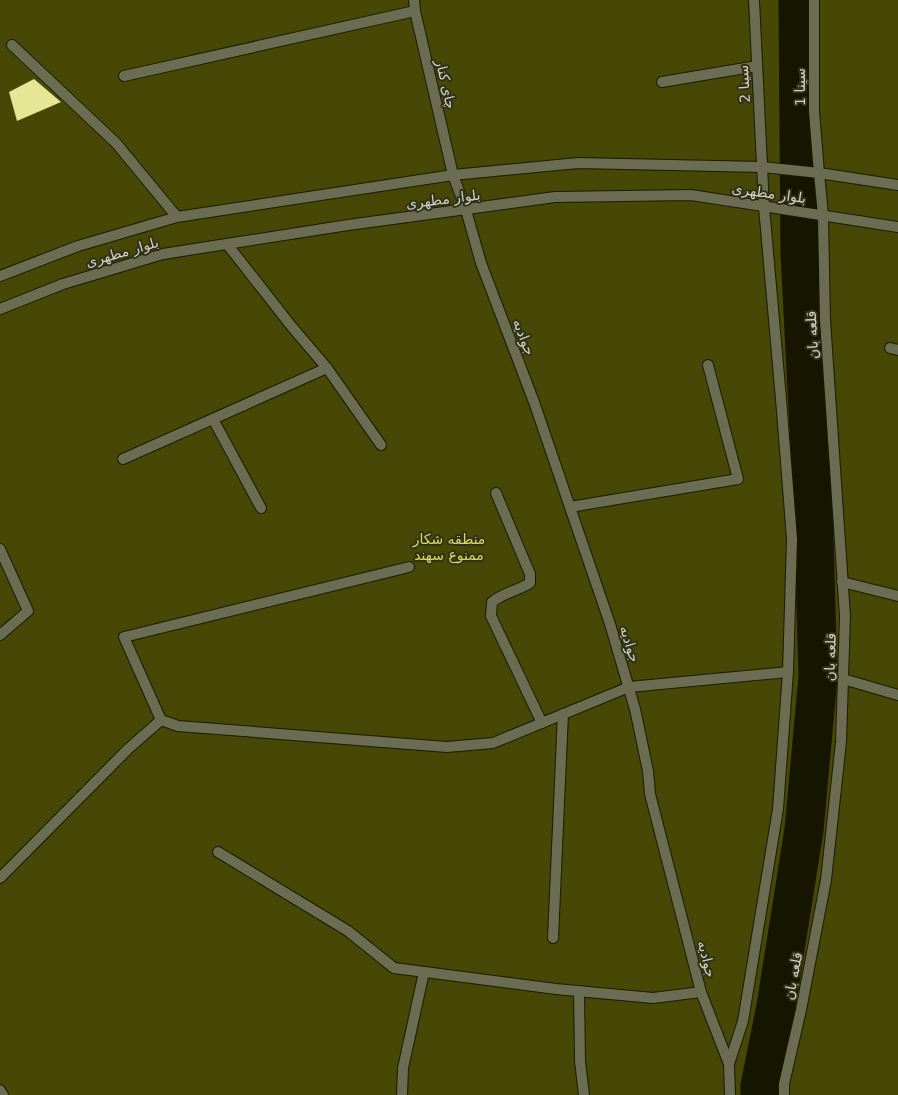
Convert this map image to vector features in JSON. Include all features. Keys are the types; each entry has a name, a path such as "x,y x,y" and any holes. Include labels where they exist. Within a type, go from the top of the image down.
{"street":[{"name":"چای کنار","path":"414,0 415,11 453,174 466,210"},
{"name":"سینا 2","path":"729,1064 743,1021 778,809 788,672 792,539 764,207 767,167 757,66 754,0"},
{"name":"سینا 1","path":"814,0 814,111 816,173 820,214"},
{"path":"124,76 415,11"},
{"path":"12,45 116,143 177,218"},
{"path":"662,82 757,66"},
{"name":"بلوار مطهری","path":"0,276 78,246 177,218 453,174 578,163 767,167 898,185"},
{"name":"بلوار مطهری","path":"0,309 63,284 163,254 348,225 555,198 691,196 820,214 898,227"},
{"name":"جوادیه","path":"466,210 481,263 534,402 610,624 629,687 648,771 650,794 701,992 729,1064 730,1095"},
{"name":"قلعه بان","path":"784,1095 784,1084 801,1010 826,880 841,742 845,616 825,320 820,214"},
{"path":"227,244 327,368 381,445"},
{"path":"570,507 738,479 708,365"},
{"path":"123,459 327,368"},
{"path":"213,419 261,508"},
{"path":"496,493 530,574 530,583 520,590 499,597 492,602 491,616 542,723"},
{"path":"0,549 28,611 0,635"},
{"path":"409,568 124,636 161,720 178,726 447,747 493,743 629,687 788,672"},
{"path":"842,582 898,596"},
{"path":"843,679 898,695"},
{"path":"553,938 563,714"},
{"path":"0,878 128,749 161,720"},
{"path":"218,852 348,931 394,968 579,991 653,998 701,992"},
{"path":"402,1095 403,1068 424,972"},
{"path":"579,991 580,1061 584,1095"},
{"path":"0,1090 3,1095"}],"green space":[{"name":"منطقه شکار ممنوع سهند","path":"0,0 898,0 898,1095 0,1095"}],"building":[{"path":"34,79 61,102 17,121 9,92"}],"waterway":[{"path":"760,1095 760,1086 776,1006 804,830 818,677 813,506 800,253 798,0"}]}
